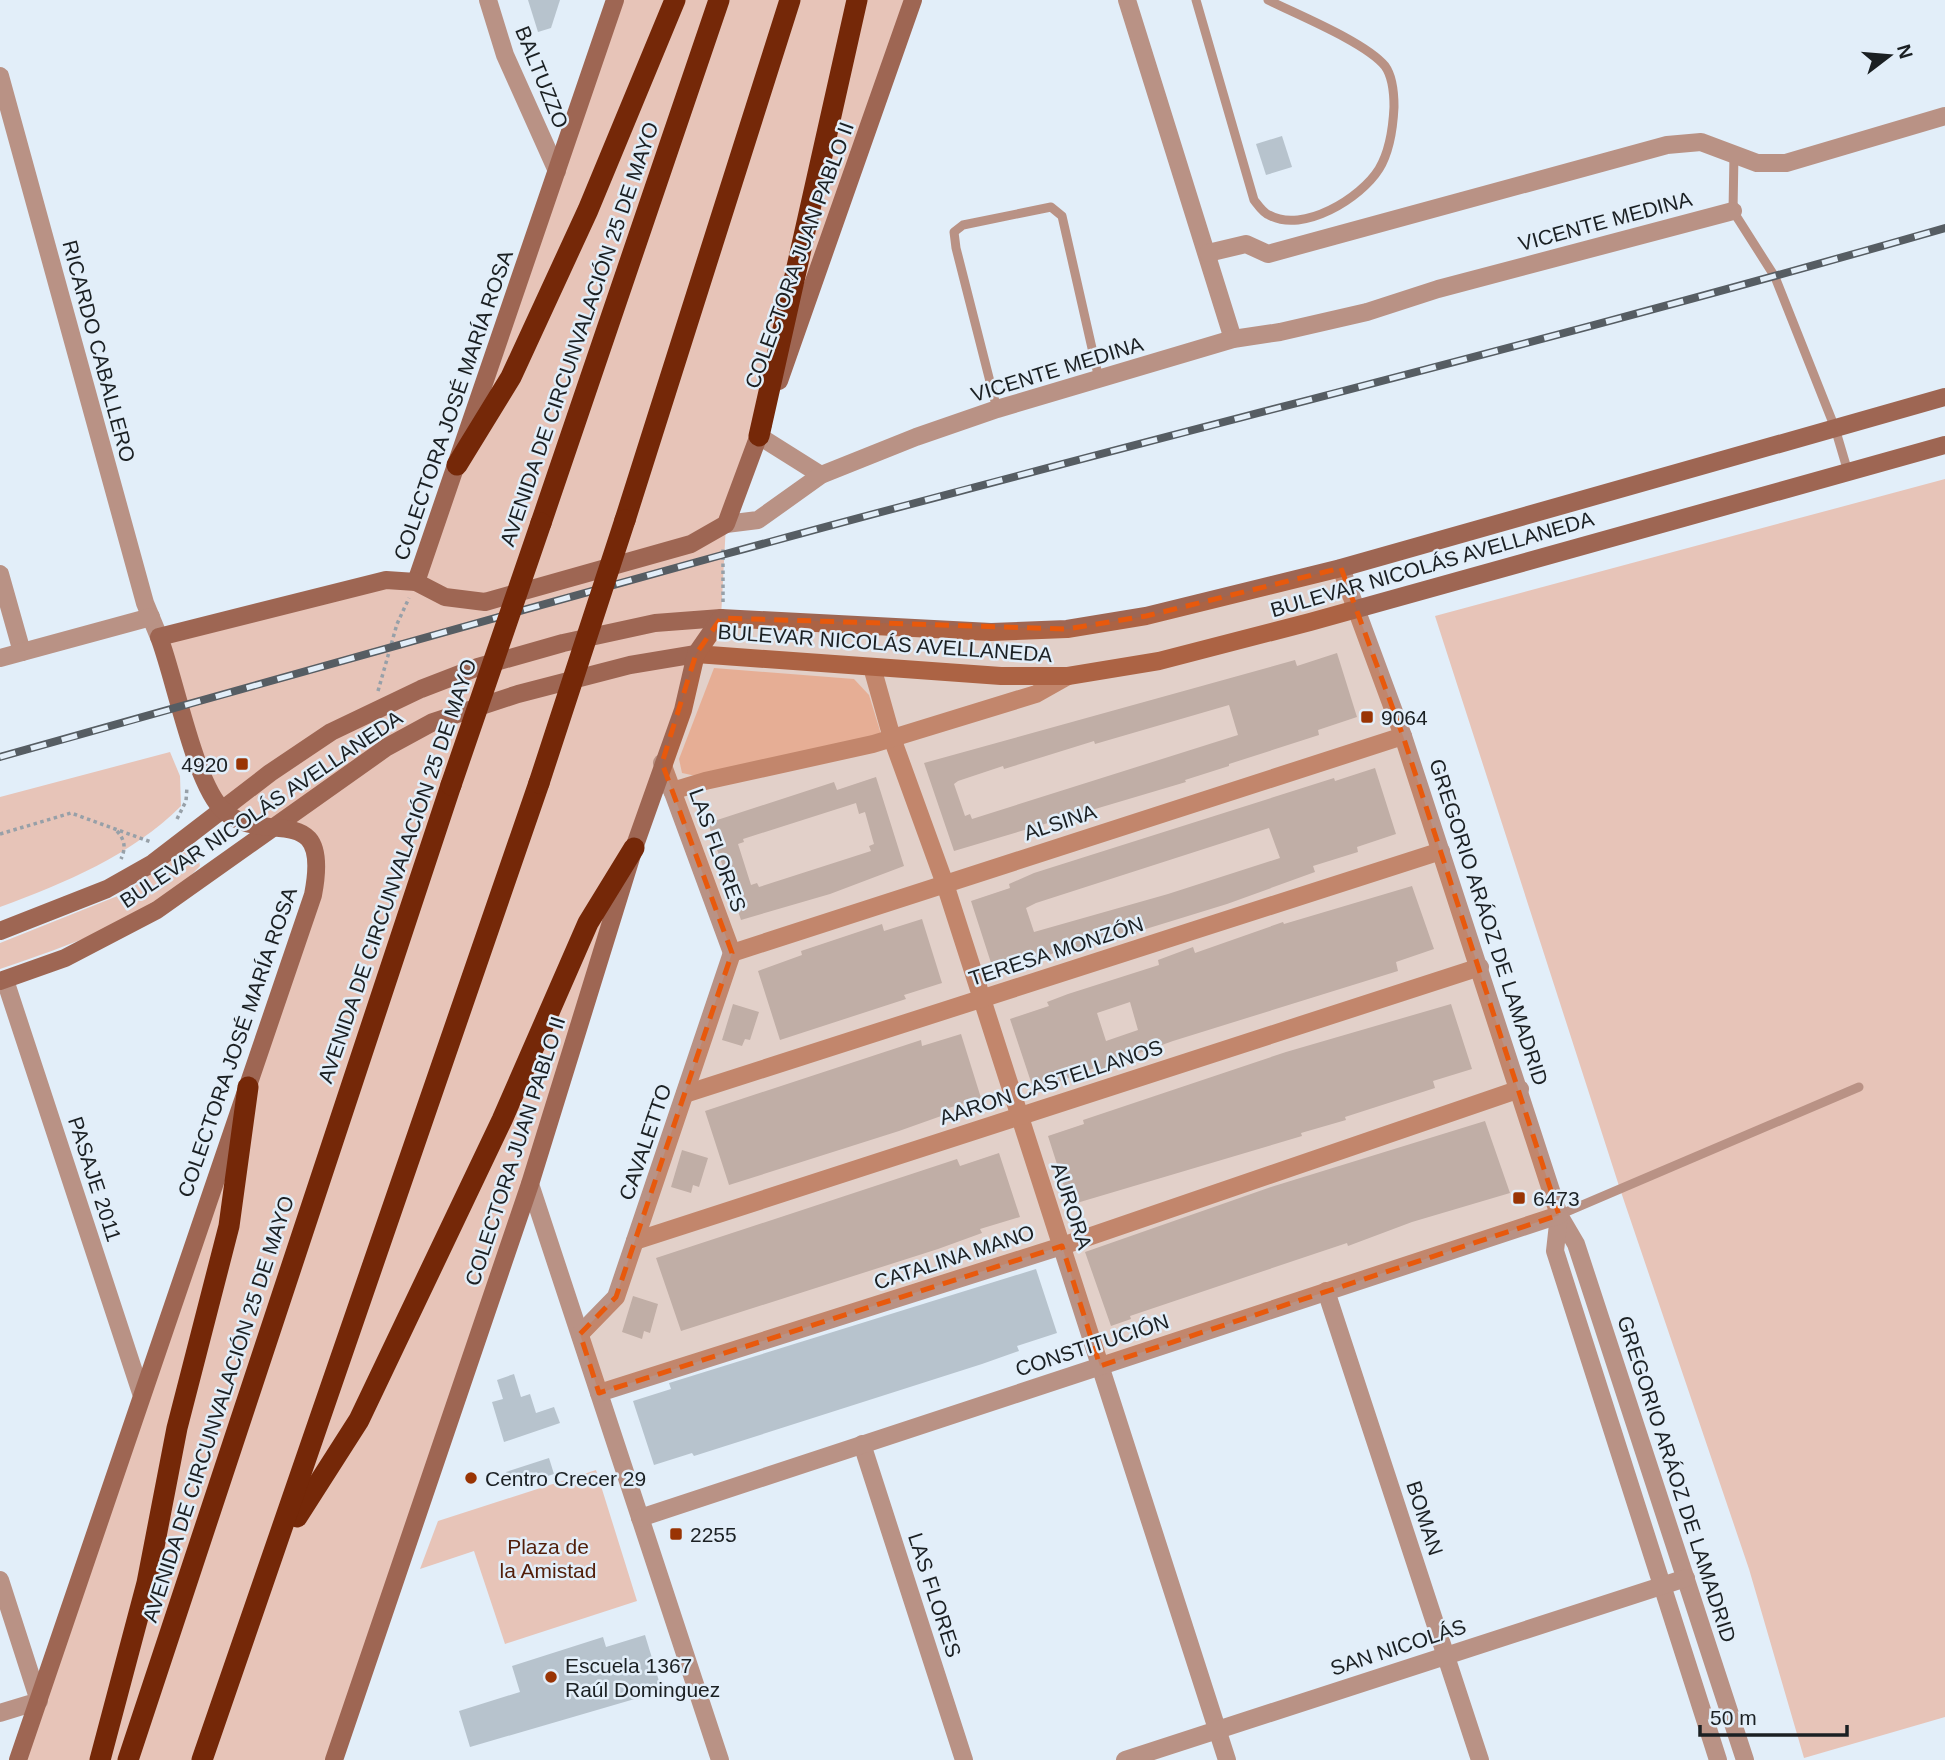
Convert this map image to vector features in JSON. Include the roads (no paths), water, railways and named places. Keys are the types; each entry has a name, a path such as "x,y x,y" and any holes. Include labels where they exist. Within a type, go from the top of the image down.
{"highway":[{"path":"457,465 517,365 589,210 675,0"},
{"name":"AVENIDA DE CIRCUNVALACIÓN 25 DE MAYO","path":"128,1760 451,785 719,0"},
{"path":"202,1760 279,1545 539,783 790,0"},
{"path":"759,436 857,0"},
{"path":"279,1545 359,1420 502,1120 588,923 634,848"},
{"path":"100,1760 147,1583 177,1429 229,1226 248,1087"}],"main road":[{"name":"COLECTORA JOSÉ MARÍA ROSA","path":"159,637 357,584 386,580 415,582 615,0"},
{"name":"COLECTORA JUAN PABLO II","path":"726,524 824,259 914,0"},
{"name":"BULEVAR NICOLÁS AVELLANEDA","path":"0,931 107,889 153,863 331,732 421,688 478,667 563,643 655,623 720,618 991,632 1067,629 1146,616 1340,568 1945,397"},
{"name":"BULEVAR NICOLÁS AVELLANEDA","path":"3,981 65,958 157,910 387,747 433,722 518,694 630,666 696,654 1001,676 1068,677 1159,661 1354,610 1945,445"},
{"name":"VICENTE MEDINA","path":"415,582 445,597 485,602 679,548 726,524"},
{"name":"COLECTORA JUAN PABLO II","path":"334,1760 530,1184 634,848 683,710 696,654 720,618"},
{"path":"159,637 200,771 222,810"},
{"name":"COLECTORA JOSÉ MARÍA ROSA","path":"18,1760 313,895 317,871 315,853 307,837 293,827 238,821 222,810"}],"street":[{"name":"BALTUZZO","path":"488,0 505,55 556,171"},
{"path":"1127,0 1233,339"},
{"name":"RICARDO CABALLERO","path":"0,76 150,617 159,637"},
{"path":"1208,253 1246,244 1268,254 1667,145 1701,142 1757,163 1786,163 1945,116"},
{"name":"VICENTE MEDINA","path":"726,524 758,520 821,475 916,437 997,409 1233,339 1280,332 1367,312 1438,289 1733,211"},
{"path":"759,436 821,475"},
{"name":"GREGORIO ARÁOZ DE LAMADRID","path":"1340,568 1403,736 1559,1215 1576,1244 1745,1760"},
{"path":"0,574 22,652"},
{"path":"0,658 150,617"},
{"name":"AURORA","path":"872,667 892,738 945,884 1227,1760"},
{"path":"673,791 892,738 1036,694 1068,677"},
{"name":"ALSINA","path":"732,953 1403,736"},
{"name":"LAS FLORES","path":"662,763 732,953"},
{"name":"TERESA MONZÓN","path":"685,1094 1441,850"},
{"name":"CAVALETTO","path":"580,1334 616,1297 732,953"},
{"name":"AARON CASTELLANOS","path":"635,1241 1480,967"},
{"name":"PASAJE 2011","path":"3,981 141,1393"},
{"name":"CATALINA MANO","path":"599,1394 1062,1246 1520,1089"},
{"path":"530,1184 720,1760"},
{"name":"GREGORIO ARÁOZ DE LAMADRID","path":"1559,1215 1555,1251 1718,1760"},
{"name":"CONSTITUCIÓN","path":"640,1518 1559,1215"},
{"name":"BOMAN","path":"1326,1291 1480,1760"},
{"name":"LAS FLORES","path":"862,1444 964,1760"},
{"name":"SAN NICOLÁS","path":"1125,1760 1685,1578"},
{"path":"0,1580 39,1701 0,1713"}],"lane":[{"path":"1196,0 1254,200 1268,215 1288,221 1321,214 1360,193 1380,168 1393,131 1394,91 1385,66 1353,43 1268,0"},
{"path":"1734,154 1733,211 1775,277 1835,428 1848,472"},
{"path":"997,409 956,247 954,232 963,225 1051,207 1062,216 1099,379"},
{"path":"1559,1215 1858,1087"}],"railway":[{"path":"0,757 722,555 1640,313 1945,228"}],"place":[{"name":"9064","path":"1367,717"},
{"name":"4920","path":"242,764"},
{"name":"6473","path":"1519,1198"},
{"name":"Centro Crecer 29","path":"471,1478"},
{"name":"2255","path":"676,1534"},
{"name":"Escuela 1367 Raúl Dominguez","path":"551,1677"}],"park label":[{"name":"Plaza de la Amistad","path":"548,1558"}]}
